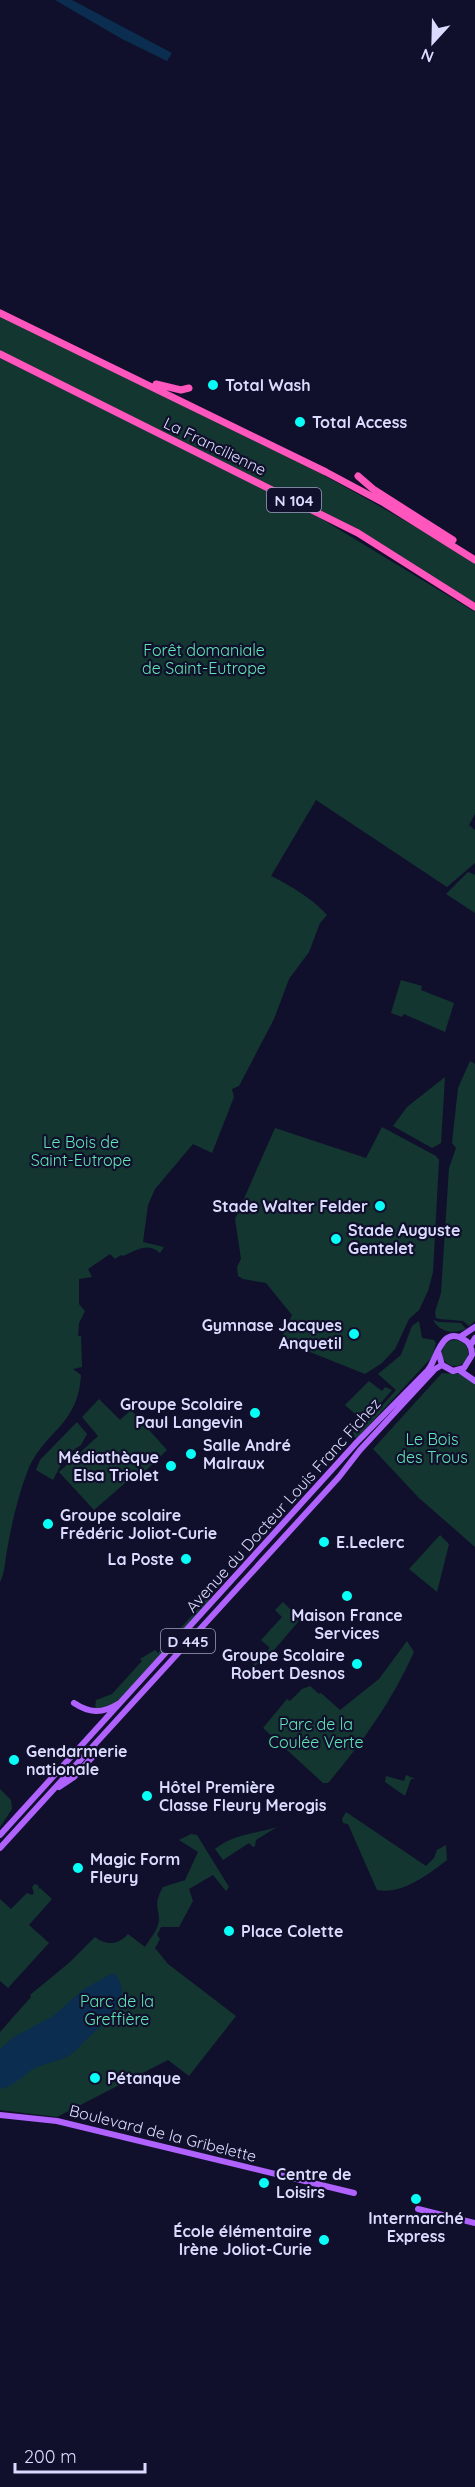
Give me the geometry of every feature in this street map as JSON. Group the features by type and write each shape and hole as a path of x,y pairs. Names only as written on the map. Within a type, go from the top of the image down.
{"highway":[{"name":"La Francilienne","path":"0,313 364,493 433,532 475,560"},
{"name":"La Francilienne","path":"0,354 350,528 475,607"},
{"path":"108,365 115,364 166,388 189,388"},
{"path":"358,476 373,489 475,555"}],"main road":[{"path":"471,1360 459,1370 453,1371 442,1365 438,1351 439,1346 447,1338 460,1337 475,1327"},
{"path":"460,1337 470,1346"},
{"path":"475,1338 470,1346 471,1360 475,1370"},
{"name":"Avenue du Docteur Louis Franc Fichez","path":"0,1848 287,1527 322,1480 428,1370 438,1351"},
{"name":"Avenue du Docteur Louis Franc Fichez","path":"0,1835 435,1369 442,1365"},
{"path":"459,1370 475,1381"},
{"path":"287,1527 312,1497 322,1480"},
{"path":"74,1703 84,1710 93,1712 106,1710 124,1701"},
{"path":"95,1743 94,1738 124,1701"},
{"path":"53,1790 89,1745 89,1738"},
{"path":"53,1790 74,1777 99,1751 109,1754"},
{"name":"Boulevard de la Gribelette","path":"0,2115 64,2122 354,2193"},
{"path":"418,2209 475,2223"}],"green space":[{"path":"0,316 301,463 418,529 475,564 475,603 356,528 0,351"},
{"name":"Forêt domaniale de Saint-Eutrope","path":"0,358 307,510 475,612 475,814 469,825 475,830 475,863 447,887 316,800 271,876 301,893 327,915 320,923 309,952 289,979 274,1019 239,1086 232,1089 234,1097 212,1153 193,1144 155,1189 148,1205 143,1242 164,1247 160,1253 147,1248 121,1255 115,1259 110,1254 88,1269 92,1277 79,1279 79,1304 85,1311 79,1323 78,1336 81,1336 82,1367 73,1369 81,1375 79,1392 67,1417 43,1445 28,1470 16,1509 0,1582"},
{"path":"468,872 475,875 475,913 446,894"},
{"path":"401,980 422,986 421,990 454,1003 445,1032 404,1014 402,1017 391,1013"},
{"path":"470,1061 475,1064 475,1321 469,1326 463,1321 436,1318 435,1312 441,1293 449,1168 456,1148 452,1143 458,1088"},
{"path":"445,1077 441,1143 432,1148 393,1126 407,1107"},
{"name":"Stade Auguste Gentelet","path":"382,1127 436,1156 439,1160 433,1272 428,1291 419,1310 409,1319 395,1349 382,1363 365,1374 295,1346 288,1348 278,1346 292,1315 266,1283 238,1276 237,1267 241,1259 235,1219 275,1128 366,1158"},
{"path":"433,1320 461,1323 466,1329 456,1332 444,1330"},
{"path":"419,1321 422,1338 434,1340 436,1343 432,1357 355,1438 353,1432 361,1429 396,1390 378,1374 401,1355 412,1326"},
{"path":"455,1340 464,1344 468,1353 464,1362 455,1366 446,1362 442,1353 446,1344"},
{"name":"Le Bois des Trous","path":"442,1373 459,1374 475,1384 475,1547 419,1498 373,1449"},
{"path":"369,1381 382,1391 385,1387 392,1390 362,1425 362,1420 345,1405"},
{"path":"99,1399 120,1420 131,1410 167,1450 136,1480 132,1477 94,1510 59,1472 98,1436 82,1417"},
{"path":"77,1422 87,1434 81,1445 66,1455 53,1480 36,1470 40,1460"},
{"path":"440,1535 449,1544 437,1592 409,1569"},
{"path":"206,1594 209,1595 210,1601 117,1703 95,1709 96,1700 112,1694 142,1661 140,1659 155,1650 158,1653 205,1601 203,1598"},
{"path":"283,1602 299,1618 298,1622 262,1664 259,1662 255,1666 253,1665 270,1648 261,1640 282,1617 275,1610"},
{"name":"Parc de la Coulée Verte","path":"407,1641 414,1652 396,1688 353,1753 328,1783 323,1783 263,1728 287,1699 290,1701 302,1689 310,1686 340,1710 379,1679"},
{"path":"406,1775 415,1779 411,1779 405,1796 385,1782 386,1776 404,1781"},
{"path":"0,1789 11,1800 12,1809 0,1827"},
{"path":"346,1812 426,1866 434,1858 437,1850 446,1845 447,1860 415,1882 396,1889 377,1890 348,1824 343,1823 342,1819"},
{"path":"277,1827 256,1840 255,1846 249,1843 223,1860 215,1849 237,1837"},
{"name":"Parc de la Greffière","path":"191,1834 197,1835 229,1887 226,1891 213,1875 189,1889 193,1901 179,1927 161,1927 157,1935 160,1939 155,1948 168,1964 236,2016 189,2076 168,2060 57,2117 0,2110 0,2032 31,1997 30,1995 70,1962 95,1937 112,1943 128,1934 145,1947 158,1925 157,1904 163,1887 185,1880 198,1852 179,1840"},
{"path":"35,1884 52,1899 29,1925 49,1943 8,1988 0,1981 0,1899 11,1909 27,1893 32,1895 34,1893 32,1887"}],"water":[{"path":"55,0 72,0 172,53 167,61 122,39"},
{"path":"115,1974 122,1993 120,2002 108,2018 75,2052 63,2059 35,2068 11,2085 0,2089 0,2049 14,2037 53,2016 84,1989"}],"place":[{"name":"Total Wash","path":"213,385"},
{"name":"Total Access","path":"300,422"},
{"name":"Stade Walter Felder","path":"380,1206"},
{"name":"Stade Auguste Gentelet","path":"336,1239"},
{"name":"Gymnase Jacques Anquetil","path":"354,1334"},
{"name":"Groupe Scolaire Paul Langevin","path":"255,1413"},
{"name":"Salle André Malraux","path":"191,1454"},
{"name":"Médiathèque Elsa Triolet","path":"171,1466"},
{"name":"Groupe scolaire Frédéric Joliot-Curie","path":"48,1524"},
{"name":"E.Leclerc","path":"324,1542"},
{"name":"La Poste","path":"186,1559"},
{"name":"Maison France Services","path":"347,1596"},
{"name":"Groupe Scolaire Robert Desnos","path":"357,1664"},
{"name":"Gendarmerie nationale","path":"14,1760"},
{"name":"Hôtel Première Classe Fleury Merogis","path":"147,1796"},
{"name":"Magic Form Fleury","path":"78,1868"},
{"name":"Place Colette","path":"229,1931"},
{"name":"Pétanque","path":"95,2078"},
{"name":"Centre de Loisirs","path":"264,2183"},
{"name":"Intermarché Express","path":"416,2199"},
{"name":"École élémentaire Irène Joliot-Curie","path":"324,2240"}],"park label":[{"name":"Le Bois de Saint-Eutrope","path":"81,1151"}]}
